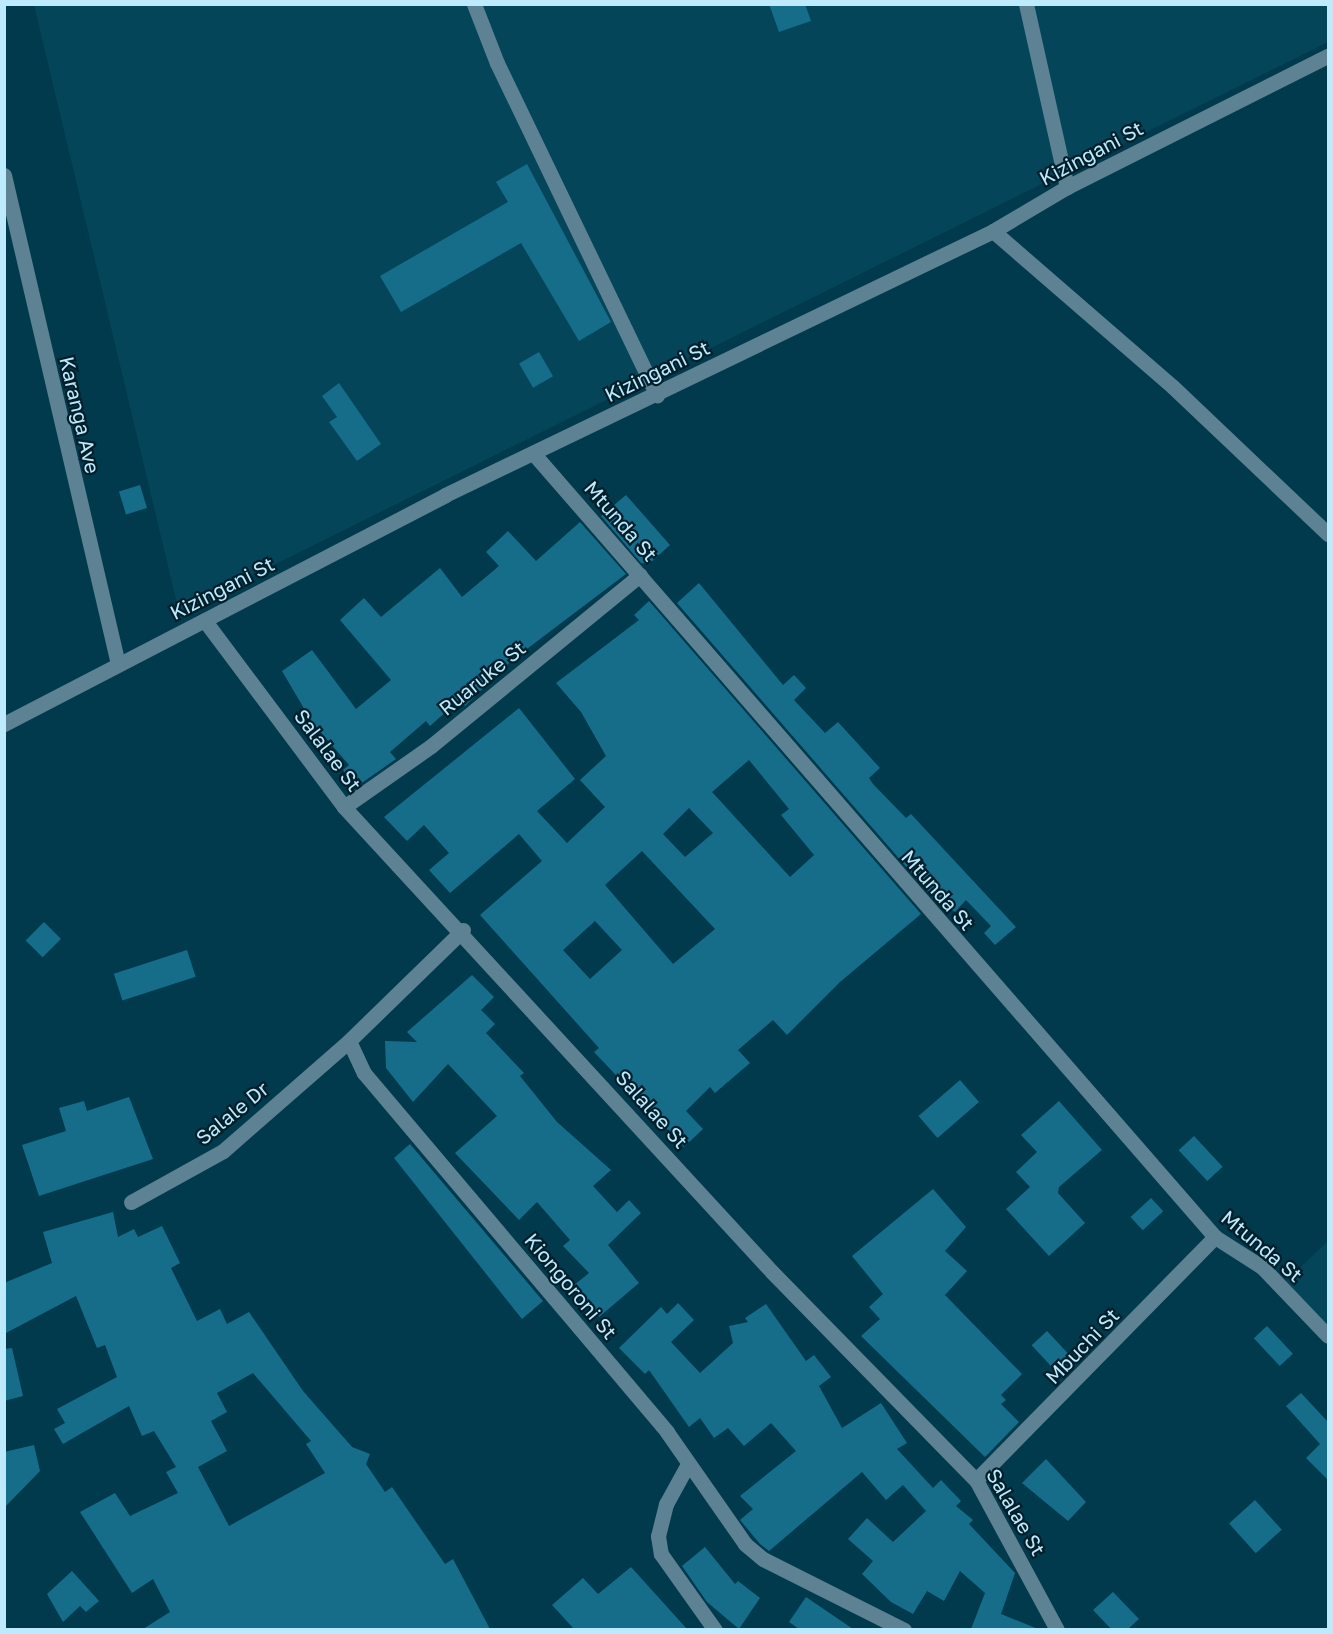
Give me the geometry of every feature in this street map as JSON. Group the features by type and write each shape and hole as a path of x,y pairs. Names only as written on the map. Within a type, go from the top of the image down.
{"street":[{"path":"474,4 497,63 657,395"},
{"path":"1026,4 1067,187"},
{"name":"Kizingani St","path":"4,724 534,453 993,231 1067,187 1326,59"},
{"name":"Karanga Ave","path":"4,175 118,664"},
{"path":"993,231 1173,387 1329,534"},
{"name":"Mtunda St","path":"534,453 1215,1237 1262,1268 1329,1336"},
{"name":"Ruaruke St","path":"344,807 431,746 640,575"},
{"name":"Salalae St","path":"205,621 344,807 463,930 772,1272 976,1480 1057,1629"},
{"path":"349,1041 463,930"},
{"name":"Salale Dr","path":"131,1202 224,1151 349,1041"},
{"name":"Kiongoroni St","path":"349,1041 364,1073 688,1464 730,1527 763,1559 904,1629"},
{"name":"Mbuchi St","path":"976,1480 1215,1237"},
{"path":"688,1464 666,1504 658,1536 661,1554 715,1629"}],"shaded area":[{"path":"1328,4 1328,42 179,612 34,5"},
{"path":"1328,1241 1328,1329 1282,1285"}],"building":[{"path":"769,4 805,4 811,21 779,32"},
{"path":"527,164 611,322 579,341 521,243 401,312 380,276 508,202 496,182"},
{"path":"539,352 553,376 533,388 519,364"},
{"path":"339,383 381,444 357,461 329,422 337,417 322,396"},
{"path":"140,485 147,508 126,514 119,491"},
{"path":"626,495 670,545 649,564 641,563 601,516"},
{"path":"580,522 626,574 511,661 465,706 459,700 430,726 426,721 390,752 396,759 356,787 343,770 349,765 312,722 282,671 312,650 356,709 391,680 340,620 364,598 381,617 440,568 462,597 499,566 486,552 508,531 536,561"},
{"path":"699,583 783,685 794,675 806,688 794,700 825,733 838,722 880,768 869,778 873,784 906,818 911,814 1016,927 995,945 984,933 991,926 966,900 955,912 936,901 677,603"},
{"path":"649,601 921,914 840,982 787,1035 773,1020 738,1050 750,1063 715,1093 710,1087 686,1111 703,1129 684,1147 594,1052 599,1048 480,915 542,861 519,834 450,893 429,870 449,853 424,825 407,841 384,817 519,708 575,779 537,811 567,843 605,807 580,780 606,756 581,712 556,683 639,620 634,615","holes":["749,760 789,809 781,815 814,855 790,877 712,792","689,808 713,833 685,857 663,834","642,851 715,929 673,964 605,885","595,921 622,950 590,979 563,950"]},
{"path":"44,922 61,939 43,957 26,940"},
{"path":"187,950 196,977 122,1000 114,974"},
{"path":"472,975 494,997 481,1010 495,1024 486,1033 524,1073 520,1076 557,1122 611,1170 593,1186 617,1212 629,1200 641,1213 608,1245 639,1283 599,1317 573,1286 589,1273 563,1246 570,1240 537,1202 519,1220 455,1153 497,1116 448,1064 413,1102 386,1068 385,1041 417,1042 407,1032"},
{"path":"960,1080 979,1102 938,1138 918,1116"},
{"path":"129,1097 153,1159 39,1196 22,1145 66,1131 59,1108 84,1101 87,1111"},
{"path":"1059,1101 1102,1150 1059,1187 1058,1193 1085,1223 1049,1256 1006,1209 1030,1187 1016,1172 1037,1152 1021,1135"},
{"path":"1194,1136 1223,1167 1207,1181 1179,1150"},
{"path":"410,1144 543,1301 522,1319 394,1158"},
{"path":"933,1189 966,1227 945,1251 967,1271 945,1295 1022,1374 1001,1395 1006,1400 1001,1404 1019,1422 985,1457 861,1336 880,1319 869,1307 883,1294 852,1256"},
{"path":"1151,1198 1163,1211 1143,1230 1131,1217"},
{"path":"113,1212 118,1237 134,1229 138,1237 162,1226 180,1263 171,1268 197,1321 220,1309 227,1324 249,1312 303,1391 352,1447 370,1454 366,1464 385,1492 392,1487 445,1564 453,1559 490,1629 143,1629 170,1612 153,1579 132,1593 80,1512 115,1493 130,1516 178,1493 166,1472 176,1467 154,1431 142,1436 129,1406 63,1444 54,1429 65,1423 57,1409 117,1377 105,1345 97,1348 76,1296 4,1334 4,1283 52,1263 43,1232","holes":["253,1373 311,1441 306,1444 325,1473 229,1526 198,1467 227,1451 211,1421 227,1412 217,1393"]},
{"path":"678,1303 694,1320 671,1342 700,1373 733,1343 729,1326 748,1322 745,1318 766,1304 806,1361 814,1355 831,1377 819,1386 842,1428 881,1403 907,1443 897,1449 933,1488 941,1480 961,1501 956,1506 973,1520 969,1524 1015,1573 1001,1614 1038,1629 971,1629 985,1593 960,1571 944,1601 927,1591 913,1614 891,1602 862,1574 873,1561 848,1539 867,1518 893,1542 926,1511 903,1485 886,1500 862,1472 769,1551 760,1544 740,1520 753,1509 740,1496 796,1451 771,1423 744,1446 728,1428 714,1438 700,1418 689,1427 649,1370 645,1374 619,1348 661,1307 667,1314"},
{"path":"1267,1326 1293,1354 1280,1366 1254,1338"},
{"path":"1047,1331 1071,1357 1056,1371 1032,1345"},
{"path":"12,1348 23,1396 4,1401 4,1349"},
{"path":"1301,1393 1329,1423 1329,1481 1306,1458 1320,1444 1286,1406"},
{"path":"34,1445 40,1471 4,1508 4,1452"},
{"path":"1046,1459 1086,1502 1068,1521 1022,1483"},
{"path":"1255,1500 1282,1530 1256,1553 1229,1523"},
{"path":"705,1547 735,1584 738,1581 760,1598 739,1629 707,1602 682,1566"},
{"path":"631,1567 687,1629 574,1629 552,1605 583,1578 598,1594"},
{"path":"72,1571 99,1601 86,1612 80,1606 63,1622 47,1594"},
{"path":"1113,1592 1139,1619 1128,1629 1111,1629 1093,1610"},
{"path":"806,1597 853,1629 799,1629 789,1622"}]}
